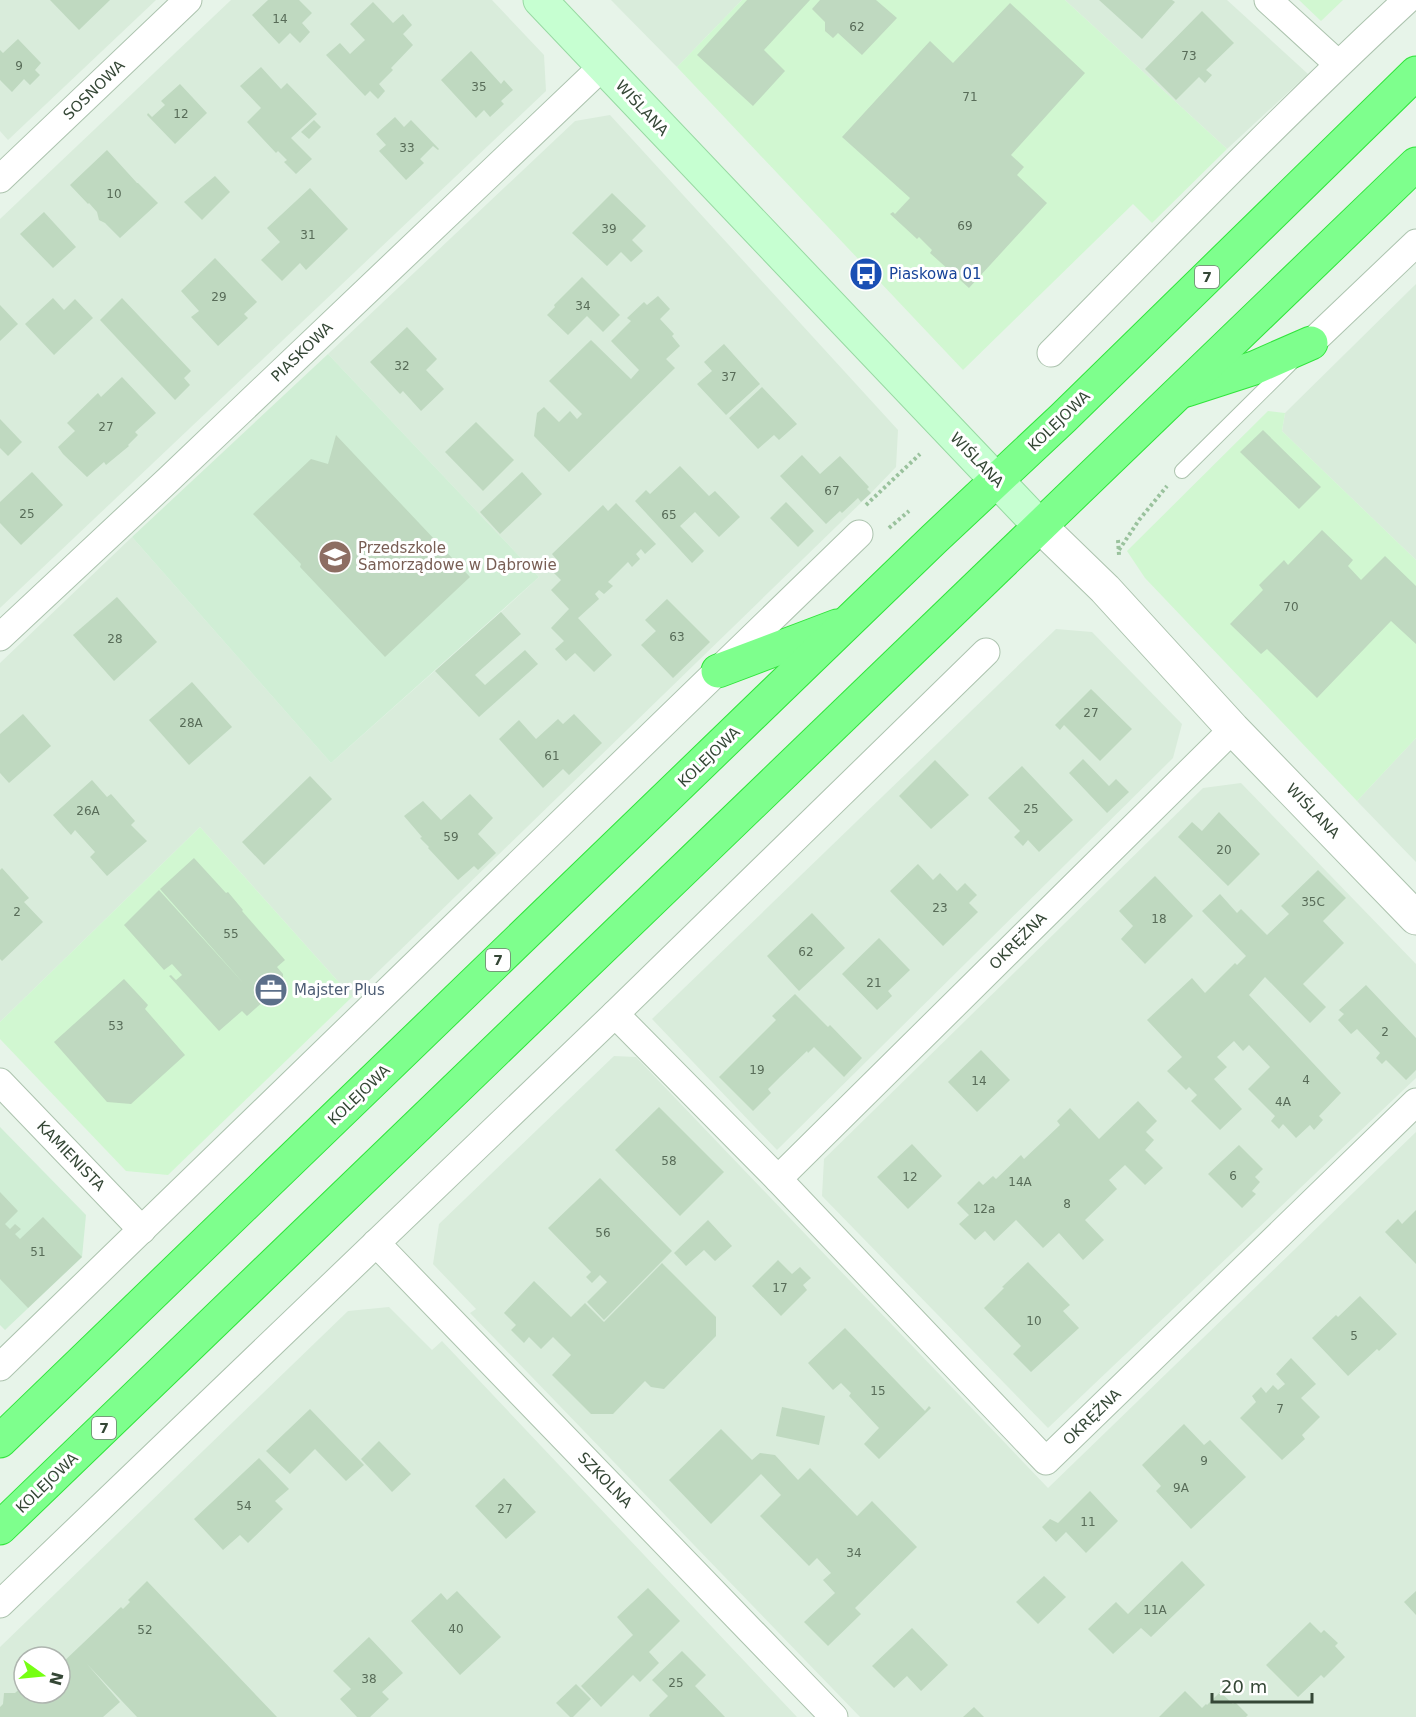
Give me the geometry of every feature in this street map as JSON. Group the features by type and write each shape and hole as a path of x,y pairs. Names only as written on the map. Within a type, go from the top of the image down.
{"highway":[{"name":"KOLEJOWA","path":"0,1441 1063,418 1416,72"},
{"name":"KOLEJOWA","path":"0,1528 1416,164"},
{"path":"1178,392 1254,368 1311,343"},
{"path":"718,671 850,621"}],"main road":[{"name":"WIŚLANA","path":"540,0 1040,526"}],"street":[{"name":"SOSNOWA","path":"4,166 188,0"},
{"path":"1268,0 1338,64"},
{"path":"1051,353 1221,179 1407,0"},
{"name":"PIASKOWA","path":"0,637 177,472 603,66"},
{"path":"1311,343 1416,243"},
{"name":"WIŚLANA","path":"1040,526 1105,589 1233,729 1416,918"},
{"path":"0,1367 859,534"},
{"path":"0,1604 615,1014 986,652"},
{"name":"OKRĘŻNA","path":"778,1179 1233,729"},
{"name":"OKRĘŻNA","path":"615,1014 778,1179 1046,1461 1416,1102"},
{"name":"KAMIENISTA","path":"0,1082 142,1230"},
{"name":"SZKOLNA","path":"376,1243 834,1717"}],"lane":[{"path":"1182,471 1311,343"}],"path":[{"path":"859,534 851,527 863,508 920,454"},
{"path":"1119,550 1138,520 1182,471"}],"shaded area":[{"path":"0,0 156,0 8,140 0,131"},
{"path":"231,0 492,0 544,55 546,91 0,608 0,219"},
{"path":"611,0 742,0 677,67"},
{"path":"742,0 1065,0 1227,149 1152,223 1133,204 963,370 677,67"},
{"path":"1065,0 1227,0 1308,74 1227,149"},
{"path":"1299,0 1343,0 1321,21"},
{"path":"610,115 898,430 896,467 352,997 200,827 0,1022 0,663 132,537 331,763 501,612 539,577 328,354 575,121"},
{"path":"1416,284 1416,560 1282,431 1285,413"},
{"name":"Przedszkole Samorządowe w Dąbrowie","path":"328,354 539,577 331,763 132,537"},
{"path":"1268,411 1285,413 1282,431 1416,560 1416,738 1357,801 1145,578 1127,551"},
{"path":"1056,629 1092,632 1182,724 1173,758 777,1150 652,1019"},
{"path":"1416,738 1416,862 1357,801"},
{"path":"1241,783 1416,964 1416,1078 1048,1428 822,1196 824,1159 1203,788"},
{"path":"200,827 352,997 168,1175 126,1171 0,1039 0,1022"},
{"path":"614,1056 636,1057 1048,1488 1416,1132 1416,1717 860,1717 470,1313 476,1309 433,1264 439,1224"},
{"path":"0,1127 86,1215 82,1257 5,1330 0,1325"},
{"path":"389,1307 432,1350 442,1341 797,1717 0,1717 0,1647 348,1311"}],"building":[{"path":"50,0 110,0 79,30"},
{"path":"268,0 299,0 312,13 302,23 310,32 300,43 290,33 279,44 252,15"},
{"path":"747,0 810,0 764,50 785,71 753,106 697,55"},
{"path":"820,0 876,0 897,18 862,55 838,33 833,38 825,31 825,22 812,9"},
{"path":"1099,0 1172,0 1175,2 1142,39"},
{"path":"373,2 393,23 403,14 412,25 403,34 413,45 379,84 385,91 378,99 370,91 365,96 326,55 340,43 350,54 365,40 350,24"},
{"path":"1010,3 1085,73 1011,155 1024,167 1017,175 1047,203 969,288 930,253 932,250 919,237 917,239 890,214 893,212 895,214 910,198 842,137 930,41 953,63"},
{"path":"1202,11 1234,43 1206,70 1212,75 1205,83 1199,77 1176,100 1145,69"},
{"path":"18,39 41,63 35,70 40,75 30,85 24,79 12,92 0,80 0,50 3,53"},
{"path":"471,51 501,84 504,80 513,90 501,101 504,104 490,117 484,110 476,118 441,80"},
{"path":"261,67 281,89 287,83 317,114 291,138 312,159 296,174 284,162 287,160 278,151 276,153 247,122 261,108 240,86"},
{"path":"180,84 207,113 175,144 147,115 148,113 152,117 165,105 161,101"},
{"path":"395,117 404,127 411,120 439,149 433,146 420,159 424,163 406,180 379,151 386,145 376,134"},
{"path":"314,120 321,127 309,139 301,132"},
{"path":"107,150 158,203 120,238 99,220 97,212 70,185"},
{"path":"215,176 230,192 202,220 184,202"},
{"path":"310,188 348,229 306,270 300,263 282,281 261,260 280,242 267,228"},
{"path":"612,193 646,226 632,240 643,251 631,262 621,252 607,266 572,233"},
{"path":"44,212 76,247 53,268 20,234"},
{"path":"215,258 257,302 244,314 248,318 218,346 191,317 199,311 181,291"},
{"path":"582,277 620,315 603,332 587,316 568,335 547,315"},
{"path":"658,296 670,309 660,319 674,334 672,336 680,346 666,359 675,368 569,472 534,436 537,413 544,407 559,422 570,411 577,419 582,414 549,381 591,340 631,379 639,370 611,341 631,321 627,318 644,302 647,305"},
{"path":"53,298 64,310 75,299 93,318 54,355 25,324"},
{"path":"122,298 191,371 184,378 190,385 175,400 100,320"},
{"path":"0,305 18,324 0,341"},
{"path":"407,327 437,359 426,370 444,389 421,411 403,391 400,394 370,362"},
{"path":"724,344 760,384 726,415 697,384 712,371 704,362"},
{"path":"122,377 156,413 135,432 138,435 129,446 106,465 104,462 87,477 58,447 75,431 67,423 98,393 101,397"},
{"path":"762,387 797,424 779,440 774,435 758,449 729,418"},
{"path":"0,419 22,442 8,456 0,448"},
{"path":"476,422 514,460 483,491 445,452"},
{"path":"1263,430 1321,487 1299,509 1240,452"},
{"path":"336,435 470,577 385,657 253,514 311,459 328,464"},
{"path":"802,455 820,474 840,456 869,487 867,489 871,493 861,502 858,498 826,524 780,476"},
{"path":"680,466 709,496 715,491 740,517 719,537 695,512 680,526 704,551 692,563 635,501 646,490 650,494"},
{"path":"32,472 63,505 21,545 0,523 0,502"},
{"path":"522,472 542,494 500,534 480,512"},
{"path":"786,502 814,531 798,547 770,518"},
{"path":"616,503 656,544 645,554 641,549 636,554 640,559 632,567 628,562 608,582 613,586 604,594 599,590 595,594 599,599 578,618 612,655 594,672 575,653 566,661 555,649 564,641 551,628 569,609 551,590 561,580 549,568 557,560 552,554 603,505 608,511"},
{"path":"1322,530 1353,560 1348,566 1361,580 1385,556 1416,586 1416,644 1391,621 1317,698 1267,649 1261,654 1230,624 1263,590 1259,585 1284,560 1288,565"},
{"path":"117,597 157,642 114,681 73,635"},
{"path":"667,599 710,642 673,678 641,645 656,631 645,620"},
{"path":"501,612 521,634 475,675 485,685 525,650 538,664 479,717 435,671"},
{"path":"192,682 232,727 189,765 149,720"},
{"path":"1091,689 1132,729 1100,761 1064,725 1060,730 1055,725"},
{"path":"23,714 51,746 9,783 0,773 0,734"},
{"path":"574,714 602,743 569,775 563,769 543,788 499,739 519,720 536,739 558,719 563,724"},
{"path":"1083,759 1109,786 1116,779 1129,792 1107,813 1069,773"},
{"path":"935,760 969,795 931,829 899,796"},
{"path":"1022,766 1073,820 1039,852 1028,840 1023,846 1014,837 1020,831 988,798"},
{"path":"310,776 332,799 264,865 242,842"},
{"path":"92,780 107,797 111,794 135,821 131,825 147,841 107,876 90,857 95,852 75,830 71,835 53,815"},
{"path":"470,794 493,818 478,834 496,853 478,870 474,866 458,880 428,848 404,816 423,801 441,820"},
{"path":"1219,812 1260,854 1228,886 1178,837 1192,822 1202,831"},
{"path":"194,858 226,893 228,892 285,960 277,967 283,974 280,987 247,1016 242,1011 219,1031 169,976 171,975 176,980 182,975 172,964 164,970 124,925 159,890 245,985 160,889"},
{"path":"918,864 933,880 940,873 957,891 965,883 977,895 969,903 978,912 943,946 890,891"},
{"path":"2,868 29,898 24,902 43,922 2,961 0,959 0,870"},
{"path":"1318,870 1346,898 1323,921 1344,943 1303,984 1326,1007 1310,1023 1265,977 1249,995 1341,1093 1319,1116 1323,1120 1314,1130 1310,1125 1296,1138 1283,1124 1279,1129 1271,1121 1275,1116 1248,1089 1270,1067 1249,1045 1243,1051 1234,1041 1217,1057 1227,1067 1214,1079 1242,1109 1220,1130 1191,1101 1197,1095 1189,1087 1186,1090 1167,1071 1182,1057 1147,1020 1192,978 1205,993 1235,963 1237,965 1246,956 1202,911 1220,894 1237,913 1241,909 1267,935 1289,914 1281,906"},
{"path":"1155,876 1193,916 1145,964 1121,939 1133,926 1119,911"},
{"path":"812,913 845,948 799,991 767,956"},
{"path":"879,938 910,970 888,991 892,996 877,1010 842,974"},
{"path":"124,979 148,1005 145,1009 185,1055 131,1104 107,1102 54,1042"},
{"path":"1366,985 1416,1038 1416,1070 1406,1080 1386,1060 1382,1064 1376,1058 1380,1053 1357,1029 1351,1034 1338,1020 1344,1014 1339,1010"},
{"path":"795,994 862,1058 844,1077 814,1047 768,1089 771,1093 753,1111 719,1077 776,1020 772,1016"},
{"path":"981,1050 1010,1080 977,1112 948,1082"},
{"path":"1138,1101 1157,1121 1146,1132 1154,1140 1145,1150 1163,1168 1145,1185 1125,1165 1109,1180 1117,1189 1085,1220 1104,1240 1083,1260 1059,1233 1043,1248 1016,1220 994,1241 985,1231 975,1240 959,1224 969,1215 957,1203 979,1181 983,1185 993,1176 996,1179 1021,1155 1024,1159 1060,1125 1057,1121 1070,1108 1099,1139"},
{"path":"659,1107 724,1172 680,1216 615,1150"},
{"path":"912,1144 942,1176 908,1209 877,1177"},
{"path":"1239,1145 1263,1169 1255,1177 1260,1182 1252,1191 1256,1194 1242,1208 1208,1174"},
{"path":"600,1178 672,1251 604,1320 587,1302 607,1282 600,1275 592,1283 586,1277 591,1272 548,1228"},
{"path":"0,1192 18,1211 5,1224 10,1229 15,1224 21,1229 15,1234 20,1239 43,1217 82,1257 28,1308 0,1279"},
{"path":"1416,1210 1416,1264 1385,1232 1398,1219 1402,1224"},
{"path":"708,1220 732,1246 715,1261 704,1250 686,1266 674,1253"},
{"path":"778,1260 792,1274 800,1267 811,1278 803,1285 807,1290 781,1316 752,1286"},
{"path":"1028,1262 1070,1305 1063,1311 1079,1328 1031,1372 1013,1354 1021,1346 984,1308"},
{"path":"662,1263 716,1317 716,1336 664,1389 651,1387 645,1381 613,1414 591,1414 552,1375 571,1355 553,1337 541,1349 529,1337 524,1343 511,1330 516,1325 504,1313 534,1281 571,1317 585,1303 604,1322"},
{"path":"1360,1296 1397,1334 1348,1376 1312,1338"},
{"path":"845,1328 925,1411 929,1406 931,1408 879,1459 864,1444 879,1428 849,1396 851,1393 841,1383 833,1390 808,1363"},
{"path":"1291,1358 1316,1384 1301,1398 1320,1417 1302,1435 1305,1439 1282,1460 1240,1418 1256,1402 1252,1396 1261,1387 1266,1393 1273,1385 1278,1390 1285,1384 1276,1374"},
{"path":"782,1407 825,1416 819,1445 776,1436"},
{"path":"310,1409 364,1465 346,1481 315,1449 290,1474 266,1451"},
{"path":"1184,1424 1204,1445 1210,1440 1246,1477 1191,1529 1156,1491 1161,1486 1142,1465"},
{"path":"721,1429 752,1460 760,1453 775,1455 798,1480 810,1468 857,1516 872,1501 917,1547 855,1608 861,1614 828,1646 804,1622 835,1593 823,1580 831,1573 817,1558 809,1566 760,1516 781,1495 761,1474 711,1524 669,1480"},
{"path":"379,1441 411,1474 392,1492 361,1459"},
{"path":"259,1458 289,1489 275,1501 283,1509 248,1543 240,1535 223,1550 194,1519"},
{"path":"504,1478 536,1512 506,1539 475,1506"},
{"path":"1090,1491 1118,1521 1086,1553 1066,1532 1056,1542 1042,1527 1050,1519 1058,1523"},
{"path":"1182,1561 1205,1585 1151,1637 1141,1628 1113,1654 1088,1629 1116,1602 1128,1614"},
{"path":"1044,1576 1066,1597 1038,1624 1016,1602"},
{"path":"147,1581 277,1717 137,1717 87,1664 120,1702 103,1717 0,1717 4,1693 12,1693 12,1705 72,1705 72,1654 121,1607 123,1609 130,1602 128,1600"},
{"path":"648,1588 680,1621 649,1652 659,1663 640,1682 633,1675 601,1707 581,1686 633,1635 617,1617"},
{"path":"457,1591 501,1637 460,1675 411,1621 441,1593 447,1600"},
{"path":"1416,1591 1416,1615 1404,1602"},
{"path":"1310,1622 1321,1633 1324,1630 1338,1643 1335,1646 1345,1657 1324,1678 1321,1675 1298,1697 1266,1665"},
{"path":"912,1628 948,1665 921,1691 907,1676 894,1688 872,1666"},
{"path":"369,1637 403,1673 382,1692 389,1699 370,1717 357,1717 340,1699 351,1689 333,1671"},
{"path":"682,1651 706,1675 695,1686 725,1717 650,1717 649,1715 668,1696 652,1680"},
{"path":"576,1684 591,1699 573,1717 570,1717 556,1703"},
{"path":"1185,1691 1202,1708 1220,1692 1248,1715 1246,1717 1159,1717"},
{"path":"974,1707 984,1717 963,1717"}],"place":[{"name":"Piaskowa 01","path":"866,274"},
{"name":"Przedszkole Samorządowe w Dąbrowie","path":"335,557"},
{"name":"Majster Plus","path":"271,990"}]}
